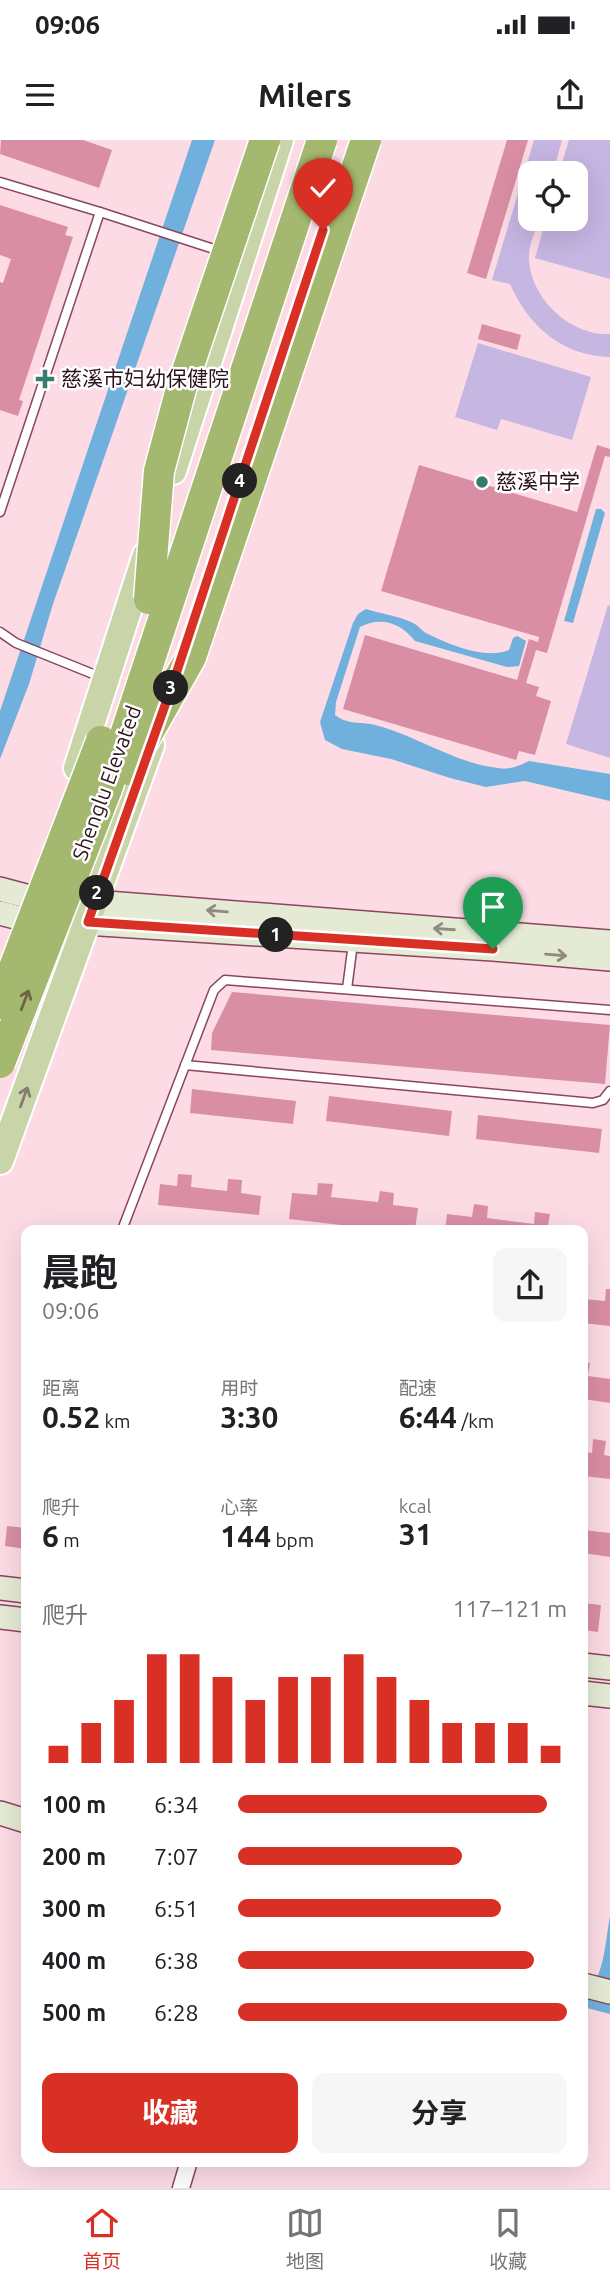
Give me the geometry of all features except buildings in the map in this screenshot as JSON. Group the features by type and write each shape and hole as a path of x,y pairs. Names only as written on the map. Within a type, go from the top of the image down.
{"highway":[{"path":"149,599 159,471 181,389 265,140"},
{"name":"Shenglu Elevated","path":"0,1004 90,774 302,140"},
{"name":"Shenglu Elevated","path":"0,1063 107,789 322,140"},
{"path":"87,840 191,657 366,140"}],"main road":[{"path":"0,982 18,909 75,774 280,140"},
{"path":"0,1161 174,680 353,140"},
{"path":"0,889 18,909 610,942"},
{"path":"91,912 353,940 610,959"},
{"path":"0,1588 21,1590"},
{"path":"0,1616 21,1619"},
{"path":"588,1666 610,1668"},
{"path":"588,1694 610,1696"},
{"path":"0,1812 21,1819"},
{"path":"588,1986 610,1992"}],"street":[{"path":"181,2188 187,2167"}],"lane":[{"path":"0,182 227,253"},
{"path":"1,507 100,212"},
{"path":"0,632 16,643 106,679"},
{"path":"347,989 353,940"},
{"path":"124,1225 214,990 225,980 610,1010"},
{"path":"185,1065 593,1103 603,1100 610,1091"}],"shaded area":[{"path":"534,140 562,140 556,161 528,161"},
{"path":"569,140 610,140 610,279 535,258 543,231 588,231 588,161 563,161"},
{"path":"518,193 518,231 535,231 529,255 535,285 543,299 566,321 595,333 610,334 610,357 577,351 563,345 538,326 510,284 492,280"},
{"path":"478,343 591,377 572,440 501,419 497,430 455,417"},
{"path":"608,605 610,606 610,758 566,744"}],"water":[{"path":"192,140 215,140 53,604 29,684 0,759 0,711"},
{"path":"596,509 605,513 573,623 564,621"},
{"path":"366,609 408,621 435,637 478,652 499,653 509,650 513,638 517,636 526,641 519,666 507,667 415,641 390,623 375,622 360,627 336,702 335,715 348,721 371,724 403,734 450,755 481,765 506,768 529,761 610,774 610,801 525,781 486,787 391,759 342,749 325,740 320,722 353,623 358,614"},
{"path":"610,1916 610,2014 588,2008 588,1991 600,1970"}],"place":[{"name":"慈溪市妇幼保健院","path":"45,379"},
{"name":"慈溪中学","path":"482,482"}],"route":[{"path":"323,230 174,680 88,922 493,949"}]}
